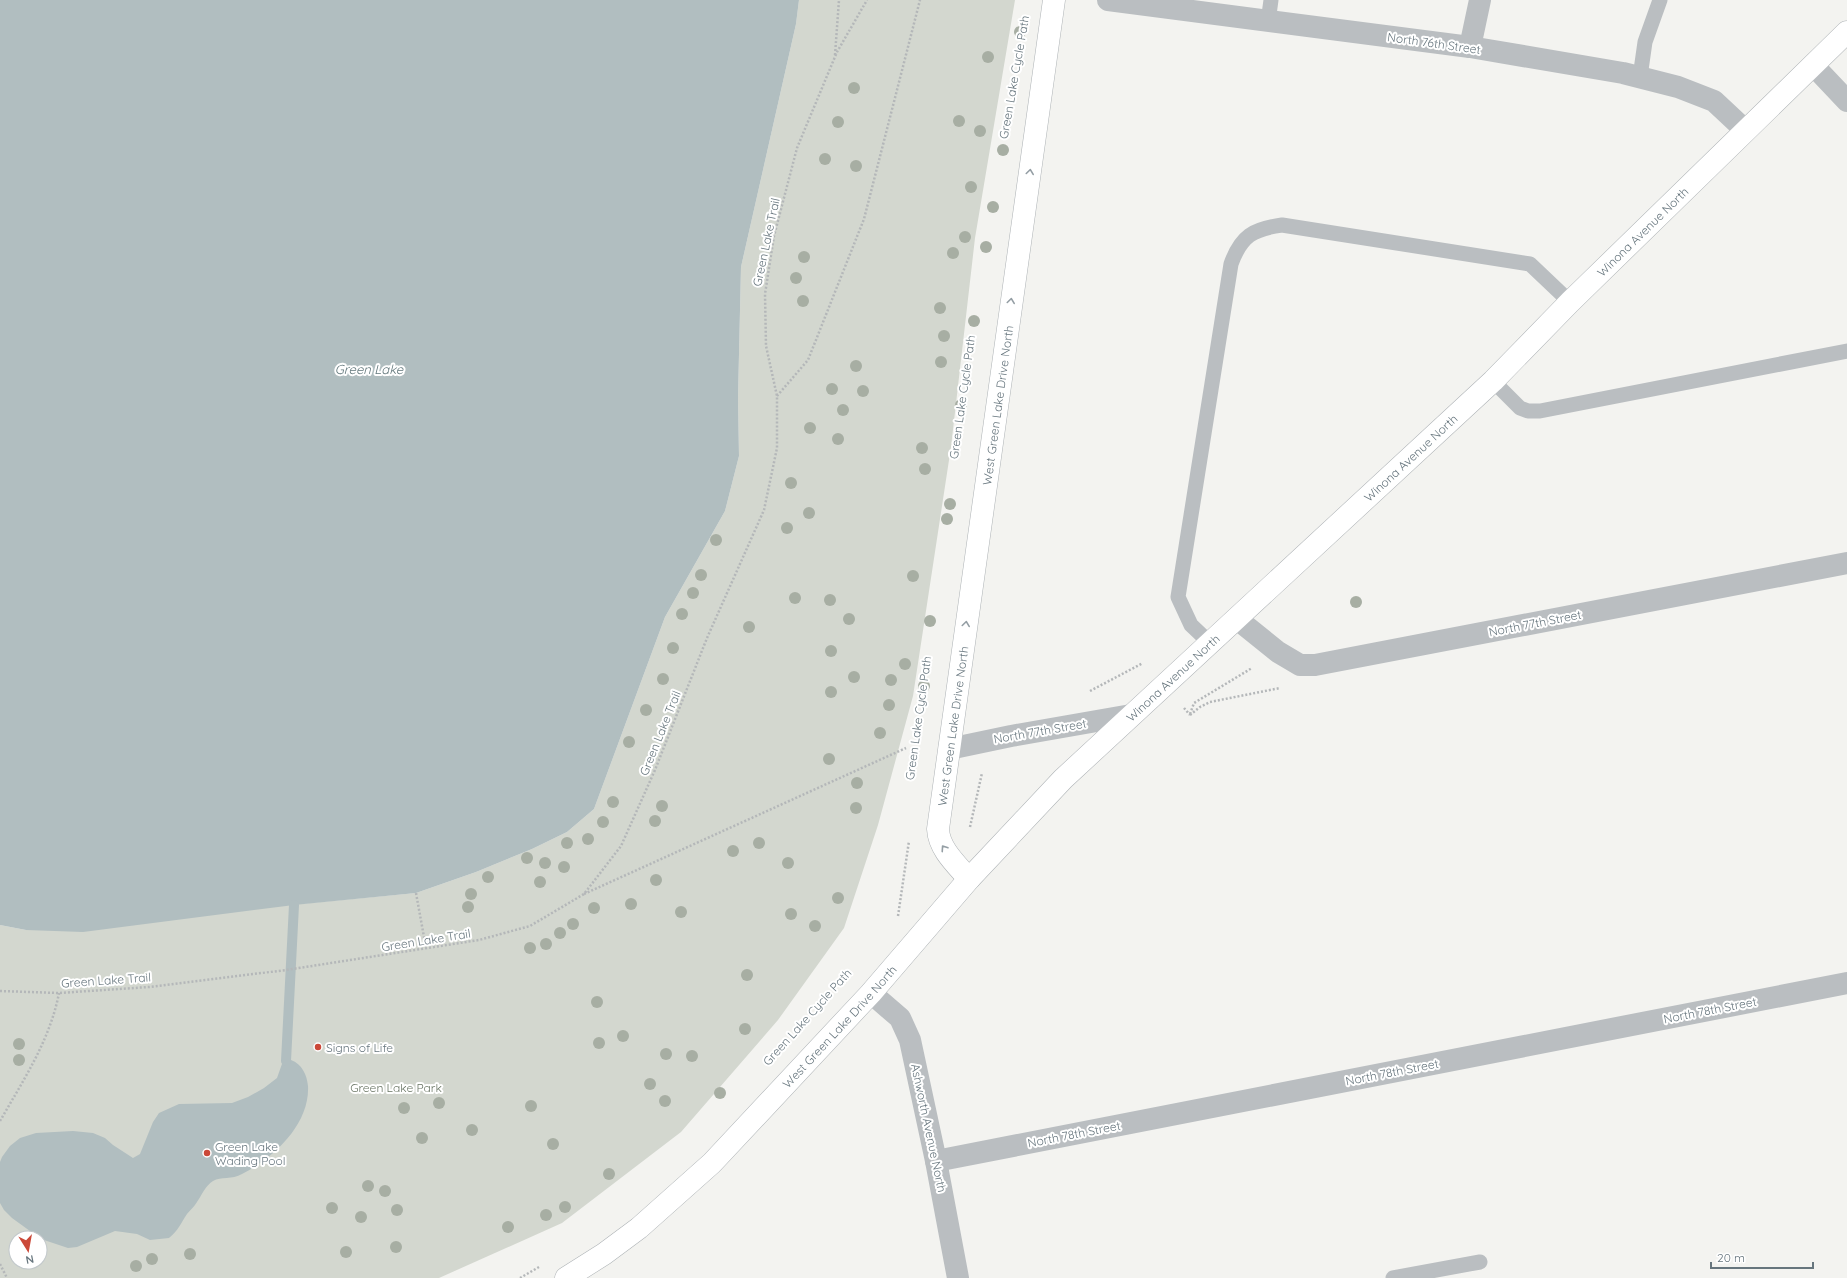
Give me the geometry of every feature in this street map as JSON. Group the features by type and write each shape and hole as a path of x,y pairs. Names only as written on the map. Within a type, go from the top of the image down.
{"main road":[{"name":"West Green Lake Drive North","path":"566,1278 604,1254 639,1228 712,1164 871,993 969,879 942,847 938,838 949,749 1054,0"},
{"name":"Winona Avenue North","path":"969,879 1064,779 1131,715 1237,619 1493,381 1570,302 1847,32"}],"street":[{"name":"North 76th Street","path":"1108,0 1470,48 1640,77 1678,87 1714,101 1745,130"},
{"path":"1470,48 1480,0"},
{"path":"1812,65 1847,101"},
{"name":"North 77th Street","path":"1237,619 1278,652 1300,665 1315,665 1847,564"},
{"name":"North 77th Street","path":"949,749 1004,737 1131,715"},
{"name":"North 78th Street","path":"936,1161 1847,983"},
{"name":"Ashworth Avenue North","path":"871,993 900,1018 910,1040 936,1161 958,1278"}],"lane":[{"path":"1268,22 1271,0"},
{"path":"1640,77 1645,42 1660,0"},
{"path":"1210,643 1191,625 1178,597 1231,264 1236,248 1249,236 1265,228 1282,226 1530,264 1570,302"},
{"path":"1493,381 1520,408 1528,411 1540,411 1847,351"},
{"path":"1393,1278 1480,1262"}],"path":[{"path":"834,60 839,0"},
{"name":"Green Lake Trail","path":"0,991 59,993 149,987 286,970 479,940 530,926 584,894 621,846 655,770 707,638 764,510 777,448 777,396 766,346 765,294 774,236 797,148 834,60 867,0"},
{"path":"777,396 808,360 864,219 920,0"},
{"path":"1258,664 1194,703 1190,715 1200,707 1210,702 1283,688"},
{"path":"584,894 906,748"},
{"path":"970,827 983,765"},
{"path":"894,922 898,917 909,840"},
{"path":"416,893 426,948"},
{"path":"0,1121 45,1040 55,1014 59,993"},
{"path":"0,1264 7,1278"},
{"path":"522,1277 540,1266"}],"green space":[{"name":"Green Lake Park","path":"799,0 1015,0 975,238 951,447 913,696 878,825 844,928 778,1020 681,1132 562,1223 439,1278 0,1278 0,925 26,930 416,893 476,872 532,849 567,832 594,809 665,617 725,511 739,456 738,398 741,267 796,24"}],"water":[{"name":"Green Lake","path":"0,0 799,0 796,24 741,267 738,398 739,456 725,511 665,617 594,809 567,832 532,849 476,872 416,893 294,905 83,932 26,930 0,925"},
{"name":"Green Lake Wading Pool","path":"291,1060 301,1067 308,1086 307,1100 303,1114 296,1126 288,1138 277,1149 254,1167 238,1176 216,1180 210,1183 177,1230 169,1238 150,1240 137,1234 115,1231 77,1247 68,1248 48,1241 48,1230 29,1230 12,1218 4,1210 0,1203 0,1162 10,1146 20,1138 36,1133 73,1131 93,1133 105,1138 133,1158 140,1154 153,1122 159,1113 179,1104 232,1103 248,1097 264,1088 277,1078 283,1061"}],"waterway":[{"path":"286,1061 294,905"}],"place":[{"name":"Signs of Life","path":"318,1047"},
{"name":"Green Lake Wading Pool","path":"207,1153"}]}
